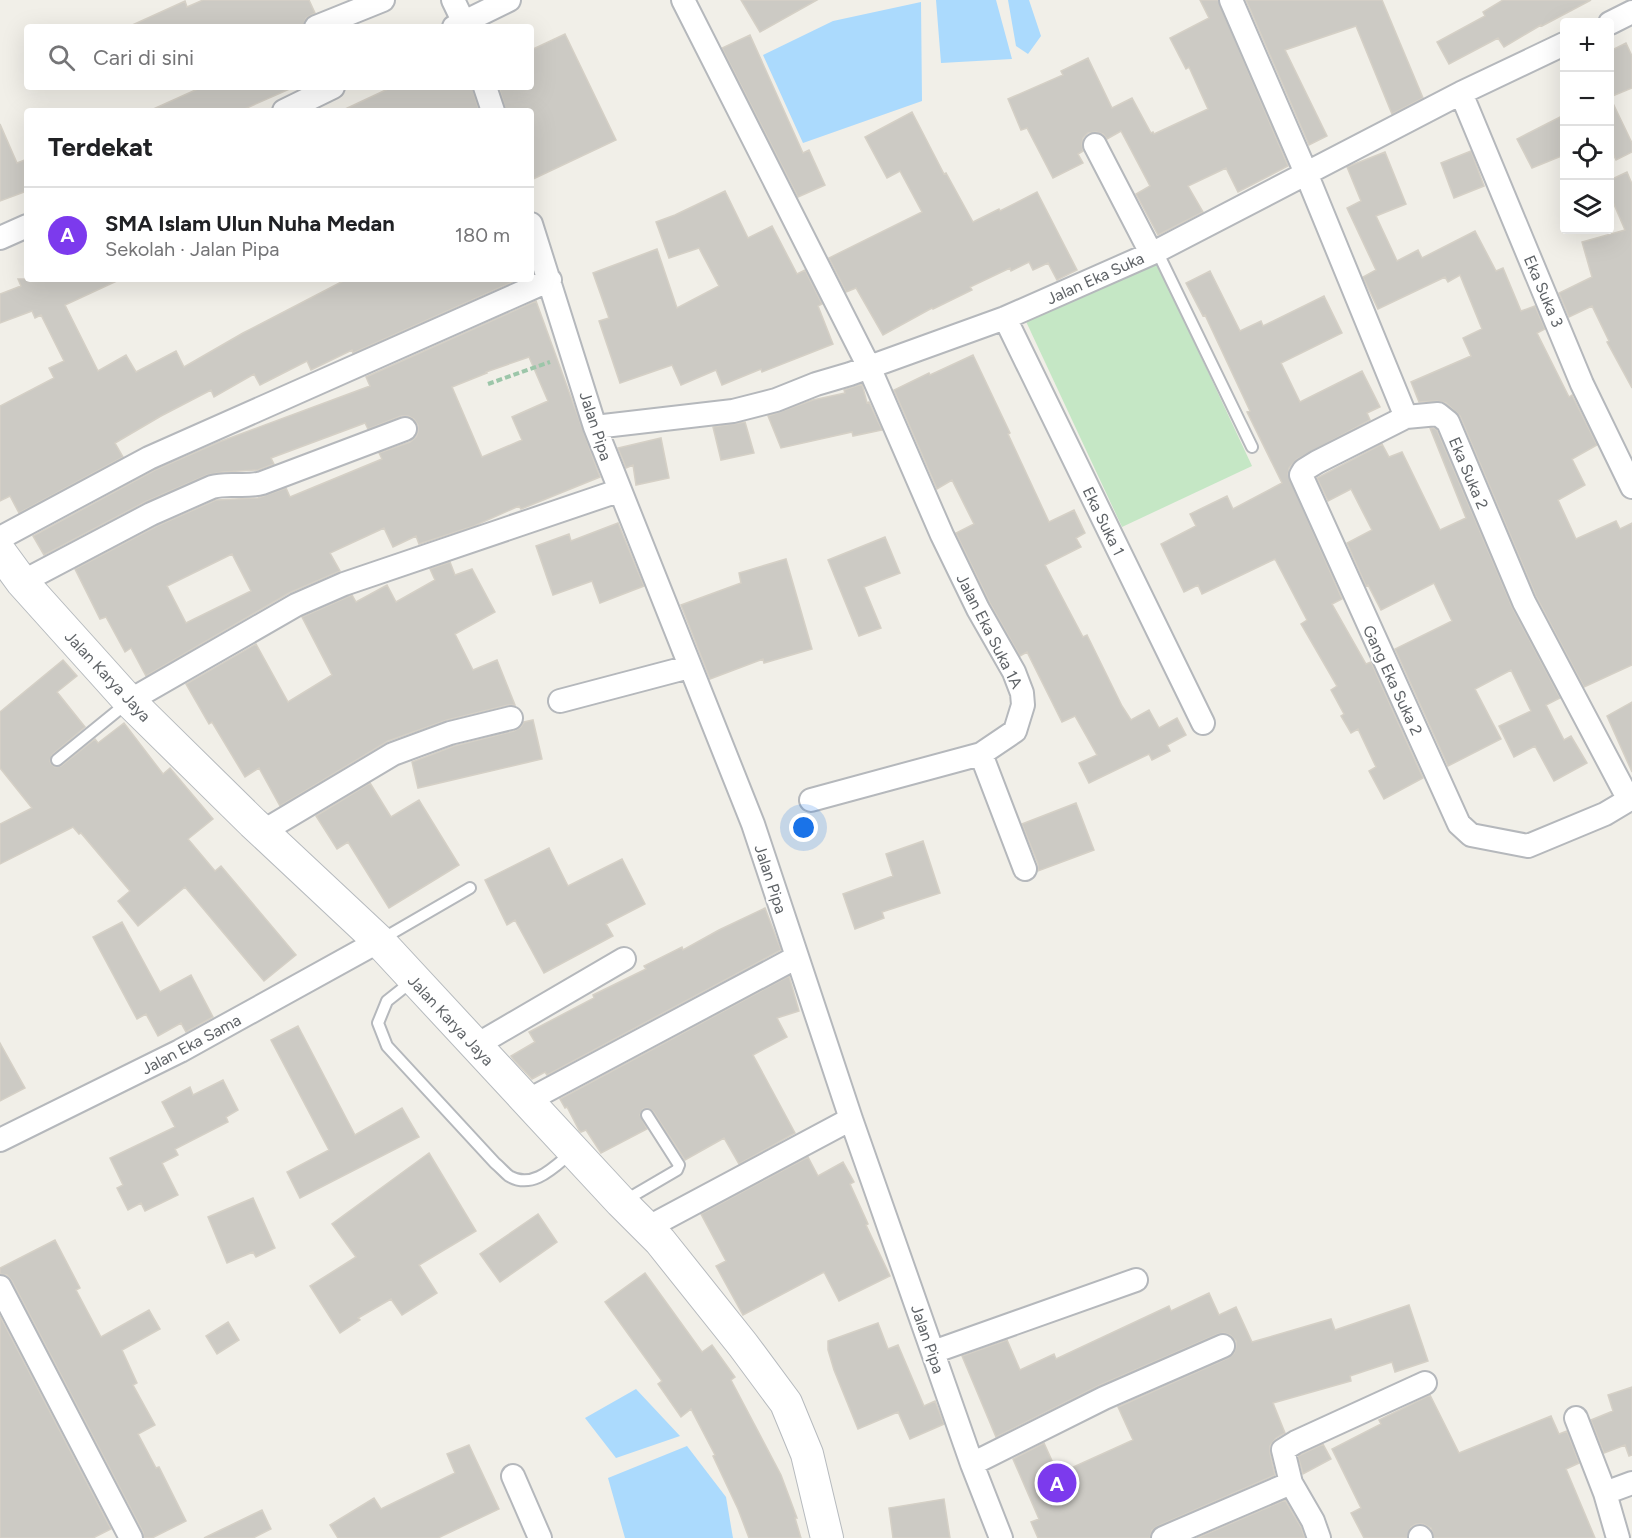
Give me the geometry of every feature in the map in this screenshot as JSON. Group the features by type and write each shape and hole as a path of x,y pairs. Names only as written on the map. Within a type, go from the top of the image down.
{"main road":[{"name":"Jalan Karya Jaya","path":"0,552 22,582 129,701 262,832 379,941 474,1046 660,1241 786,1403 807,1454 827,1538"}],"street":[{"path":"323,24 383,0"},
{"path":"453,0 461,24"},
{"path":"463,24 509,0"},
{"name":"Jalan Eka Suka 1A","path":"683,0 869,367 942,535 978,609 1014,672 1022,693 1023,705 1015,731 981,754 811,800"},
{"path":"1234,1 1406,417"},
{"path":"1614,21 1632,12"},
{"name":"Jalan Eka Suka","path":"595,427 733,411 776,400 1005,318 1154,252 1461,93 1560,46"},
{"path":"290,108 327,90"},
{"path":"487,90 493,108"},
{"name":"Eka Suka 3","path":"1461,93 1582,384 1632,487"},
{"path":"1095,145 1154,252"},
{"path":"0,238 24,227"},
{"name":"Jalan Pipa","path":"534,233 595,427 618,491 753,824 851,1119 972,1464 1001,1538"},
{"path":"0,538 148,458 549,280"},
{"name":"Eka Suka 1","path":"1005,318 1203,723"},
{"name":"Eka Suka 2","path":"1406,417 1438,414 1448,422 1524,602 1630,799"},
{"name":"Gang Eka Suka 2","path":"1406,417 1317,462 1304,470 1301,475 1459,824 1471,835 1528,846 1605,813 1630,799"},
{"path":"22,582 151,514 212,487 221,485 249,487 405,429"},
{"path":"129,701 296,605 344,584 618,491"},
{"path":"560,701 689,667"},
{"path":"262,832 393,754 450,733 511,718"},
{"path":"981,754 1025,869"},
{"name":"Jalan Eka Sama","path":"0,1140 180,1051 379,941"},
{"path":"527,1101 797,957"},
{"path":"474,1046 624,959"},
{"path":"647,1228 851,1119"},
{"path":"933,1353 1136,1280"},
{"path":"0,1287 131,1538"},
{"path":"972,1464 1104,1398 1222,1346"},
{"path":"1319,1538 1313,1521 1291,1483 1283,1450 1425,1383"},
{"path":"1576,1418 1605,1493 1618,1538"},
{"path":"513,1476 540,1538"},
{"path":"1163,1538 1291,1483"},
{"path":"1605,1493 1632,1483"}],"lane":[{"path":"1154,252 1252,447"},
{"path":"57,760 129,701"},
{"path":"379,941 470,888"},
{"path":"414,979 387,1001 378,1023 387,1046 510,1177 528,1181 543,1176 573,1151"},
{"path":"621,1202 677,1170 679,1165 647,1115"}],"path":[{"path":"488,384 573,354"}],"green space":[{"path":"1153,254 1252,466 1122,527 1023,315"}],"water":[{"path":"936,0 996,0 1012,59 941,63"},
{"path":"1008,0 1029,0 1041,36 1028,54 1016,46"},
{"path":"921,2 922,101 803,143 763,55 833,21"},
{"path":"636,1389 680,1436 616,1458 585,1418"},
{"path":"687,1446 726,1497 733,1538 625,1538 608,1478"}],"building":[{"path":"203,0 309,0 315,13 306,18 304,24 135,24 185,1 187,7"},
{"path":"741,0 817,0 760,32"},
{"path":"1200,0 1218,0 1288,166 1238,192 1226,168 1188,186 1203,212 1158,235 1136,194 1150,186 1121,131 1107,139 1103,134 1088,133 1083,138 1083,151 1078,154 1083,163 1053,178 1027,128 1021,130 1008,99 1063,75 1061,71 1088,58 1112,108 1132,98 1151,133 1154,134 1208,109 1189,67 1186,69 1170,38 1209,18"},
{"path":"1246,0 1382,0 1423,98 1392,114 1356,26 1285,50 1327,136 1309,145"},
{"path":"1503,0 1591,0 1504,47 1498,38 1449,64 1437,42 1485,16 1483,12"},
{"path":"565,34 616,140 534,179 534,108 505,108 500,90 534,90 534,49"},
{"path":"750,35 803,153 809,150 825,185 798,197 722,48"},
{"path":"1626,43 1632,56 1632,88 1614,95 1614,49"},
{"path":"195,90 287,90 247,108 156,108"},
{"path":"386,90 473,90 478,108 347,108"},
{"path":"1614,105 1632,143 1632,152 1616,160 1614,156"},
{"path":"912,112 944,174 946,173 973,222 1037,192 1077,270 1057,280 1048,263 1033,270 1029,262 1011,271 1010,268 970,287 972,290 932,308 883,335 856,288 846,292 829,258 922,212 900,171 887,178 865,137"},
{"path":"1560,117 1560,157 1532,168 1517,139"},
{"path":"0,124 17,163 24,160 24,192 0,201"},
{"path":"1471,151 1484,186 1454,198 1441,163"},
{"path":"1385,152 1406,204 1376,216 1397,261 1418,250 1422,258 1475,231 1496,271 1503,268 1521,311 1535,306 1545,329 1537,333 1569,397 1572,395 1597,445 1572,459 1585,485 1558,500 1576,539 1616,521 1620,529 1632,523 1632,665 1584,687 1536,596 1460,416 1446,403 1419,402 1411,382 1471,356 1463,338 1482,329 1460,275 1448,282 1445,277 1378,309 1363,277 1376,270 1347,208 1361,201 1347,167"},
{"path":"1627,172 1632,184 1632,388 1607,342 1609,341 1592,306 1569,317 1559,293 1592,277 1582,242 1625,230 1614,204 1614,178"},
{"path":"725,191 748,238 772,226 797,274 805,270 822,304 818,306 833,344 722,385 716,370 681,385 672,365 620,383 599,321 609,318 593,273 657,249 677,308 719,286 699,248 669,258 656,222"},
{"path":"1210,271 1240,331 1261,321 1263,326 1324,296 1342,333 1281,363 1300,402 1362,371 1380,407 1367,413 1370,420 1297,459 1289,468 1288,475 1342,599 1332,604 1366,664 1371,662 1423,778 1384,799 1369,771 1376,767 1358,729 1351,733 1341,716 1344,714 1331,690 1337,686 1301,624 1307,620 1275,559 1202,594 1198,585 1184,592 1161,544 1196,526 1190,514 1227,496 1233,509 1282,483 1247,412 1250,411 1205,315 1203,316 1186,283"},
{"path":"18,279 24,279 24,282 115,282 65,305 98,371 126,355 136,372 176,351 184,367 243,333 341,282 512,282 353,353 352,350 311,370 307,361 260,385 254,374 214,397 211,390 115,443 123,457 19,513 10,496 0,501 0,406 54,378 49,368 64,361 41,315 35,318 32,311 0,323 0,294 21,286"},
{"path":"536,301 600,477 521,509 519,506 474,526 419,544 416,536 393,547 384,528 330,553 340,571 289,593 146,676 131,648 125,652 106,617 100,619 75,569 157,526 216,500 258,498 286,488 290,497 382,459 379,453 410,442 416,437 418,425 414,419 401,416 368,429 365,423 271,458 274,464 258,470 207,475 145,502 44,555 33,536 155,470 219,442 370,386 366,377","holes":["529,357 548,401 512,417 522,440 482,457 452,387","232,554 251,591 186,623 167,586"]},
{"path":"973,355 1049,522 1074,510 1085,533 1076,538 1081,547 1045,565 1083,637 1087,635 1131,720 1149,710 1159,728 1177,718 1186,735 1167,745 1170,751 1152,760 1149,754 1089,783 1079,763 1097,755 1075,716 1062,722 1027,652 1020,656 990,603 956,533 974,524 952,480 937,489 894,390"},
{"path":"862,384 867,403 869,402 882,430 853,436 852,432 781,448 768,416 813,400 845,393 844,390"},
{"path":"745,422 754,453 721,460 713,427"},
{"path":"1430,428 1437,430 1512,607 1560,698 1546,705 1564,740 1571,736 1587,763 1554,781 1535,746 1514,757 1499,726 1531,711 1511,670 1475,689 1501,739 1448,766 1395,649 1452,621 1434,583 1381,610 1368,585 1366,586 1347,543 1372,530 1351,489 1328,501 1317,478 1382,444 1389,457 1402,452 1440,530 1466,518"},
{"path":"661,438 669,478 636,485 633,465 626,468 618,448"},
{"path":"618,523 644,586 600,603 592,581 553,595 536,546 569,534 571,541"},
{"path":"885,537 900,573 864,587 881,628 859,636 828,560"},
{"path":"786,559 812,649 764,663 763,659 710,679 681,605 741,583 739,573"},
{"path":"450,562 455,575 472,569 495,612 455,634 473,670 497,660 515,705 447,720 388,741 280,806 259,768 245,777 212,722 209,724 186,684 256,644 288,702 332,675 302,617 352,595 356,602 387,585 396,602 435,580 430,569"},
{"path":"63,660 77,676 57,692 85,727 52,755 51,764 55,767 61,766 95,739 98,743 124,723 163,774 170,768 213,819 188,839 215,871 221,866 296,955 264,981 185,887 138,926 118,901 130,891 81,833 79,834 73,827 0,864 0,824 32,808 0,768 0,712"},
{"path":"1632,702 1632,772 1607,716"},
{"path":"533,720 542,759 418,788 412,762 454,746 514,731 524,722"},
{"path":"370,783 391,817 419,800 459,865 389,908 348,842 337,849 316,816"},
{"path":"1076,803 1094,850 1038,871 1038,864 1022,824"},
{"path":"923,841 940,893 882,912 884,918 855,929 843,894 893,876 886,854"},
{"path":"549,848 568,886 622,859 645,904 606,924 613,936 544,973 515,920 507,925 485,880"},
{"path":"765,908 781,950 547,1075 545,1072 532,1079 511,1056 535,1042 529,1032 594,998 593,995 646,969 644,966 682,947 683,950"},
{"path":"122,922 160,992 191,975 213,1017 186,1032 181,1023 158,1036 146,1014 137,1019 93,937"},
{"path":"789,976 799,1011 777,1018 787,1037 753,1055 795,1133 739,1164 724,1138 685,1160 653,1111 647,1108 643,1109 640,1115 647,1129 601,1153 586,1130 581,1132 579,1130 560,1099"},
{"path":"298,1026 355,1135 402,1108 419,1137 300,1198 287,1172 329,1150 271,1040"},
{"path":"0,1043 25,1088 0,1101"},
{"path":"223,1080 238,1110 226,1117 228,1122 175,1149 178,1155 162,1163 178,1195 145,1211 141,1203 128,1210 117,1188 123,1185 110,1158 175,1127 162,1102 190,1087 193,1095"},
{"path":"429,1153 476,1231 419,1265 437,1293 402,1315 391,1299 358,1318 360,1320 340,1333 310,1286 356,1257 332,1224"},
{"path":"808,1157 818,1176 843,1162 854,1182 850,1184 868,1224 866,1225 890,1276 839,1301 824,1272 743,1315 716,1266 726,1261 701,1214"},
{"path":"253,1198 275,1248 256,1257 253,1252 227,1263 208,1217"},
{"path":"538,1214 557,1242 500,1282 480,1254"},
{"path":"55,1240 80,1288 76,1290 101,1337 149,1310 160,1329 122,1350 137,1383 133,1385 155,1425 138,1434 156,1468 159,1467 186,1521 152,1538 144,1538 143,1532 12,1281 7,1275 0,1274 0,1268"},
{"path":"645,1273 702,1352 712,1345 735,1377 731,1380 781,1475 797,1518 795,1518 801,1538 749,1538 713,1456 715,1455 691,1409 681,1417 658,1384 662,1381 605,1302"},
{"path":"1209,1293 1219,1315 1236,1307 1252,1342 1331,1319 1335,1330 1409,1305 1428,1361 1395,1372 1392,1362 1350,1376 1351,1381 1273,1403 1285,1433 1276,1438 1270,1446 1275,1475 1158,1526 1152,1530 1150,1538 1038,1538 1031,1522 1039,1519 1013,1459 1044,1443 1058,1474 1133,1440 1118,1407 1228,1358 1234,1353 1236,1341 1230,1335 1218,1334 1098,1386 996,1437 962,1356 1007,1340 1020,1370 1054,1354 1056,1359 1169,1306 1171,1311"},
{"path":"0,1316 111,1529 93,1538 0,1538"},
{"path":"228,1322 239,1340 217,1354 206,1336"},
{"path":"878,1323 888,1349 898,1345 924,1406 935,1401 944,1424 910,1439 898,1412 858,1429 834,1370 828,1350 828,1341"},
{"path":"1632,1387 1632,1455 1629,1456 1625,1445 1604,1453 1591,1420 1613,1411 1608,1395"},
{"path":"1430,1395 1459,1453 1551,1416 1559,1434 1567,1431 1579,1463 1566,1469 1595,1538 1434,1538 1431,1528 1423,1524 1416,1524 1411,1527 1407,1538 1364,1538 1351,1513 1361,1508 1332,1449 1381,1424 1379,1420"},
{"path":"1323,1444 1331,1459 1303,1474 1298,1456"},
{"path":"469,1445 499,1509 438,1538 338,1538 330,1525 374,1498 381,1509 455,1473 447,1454"},
{"path":"944,1499 950,1538 893,1538 889,1508"},
{"path":"1285,1500 1305,1538 1197,1538"},
{"path":"262,1510 271,1529 253,1538 204,1538"}],"place":[{"name":"SMA Islam Ulun Nuha Medan","path":"1057,1483"}]}
